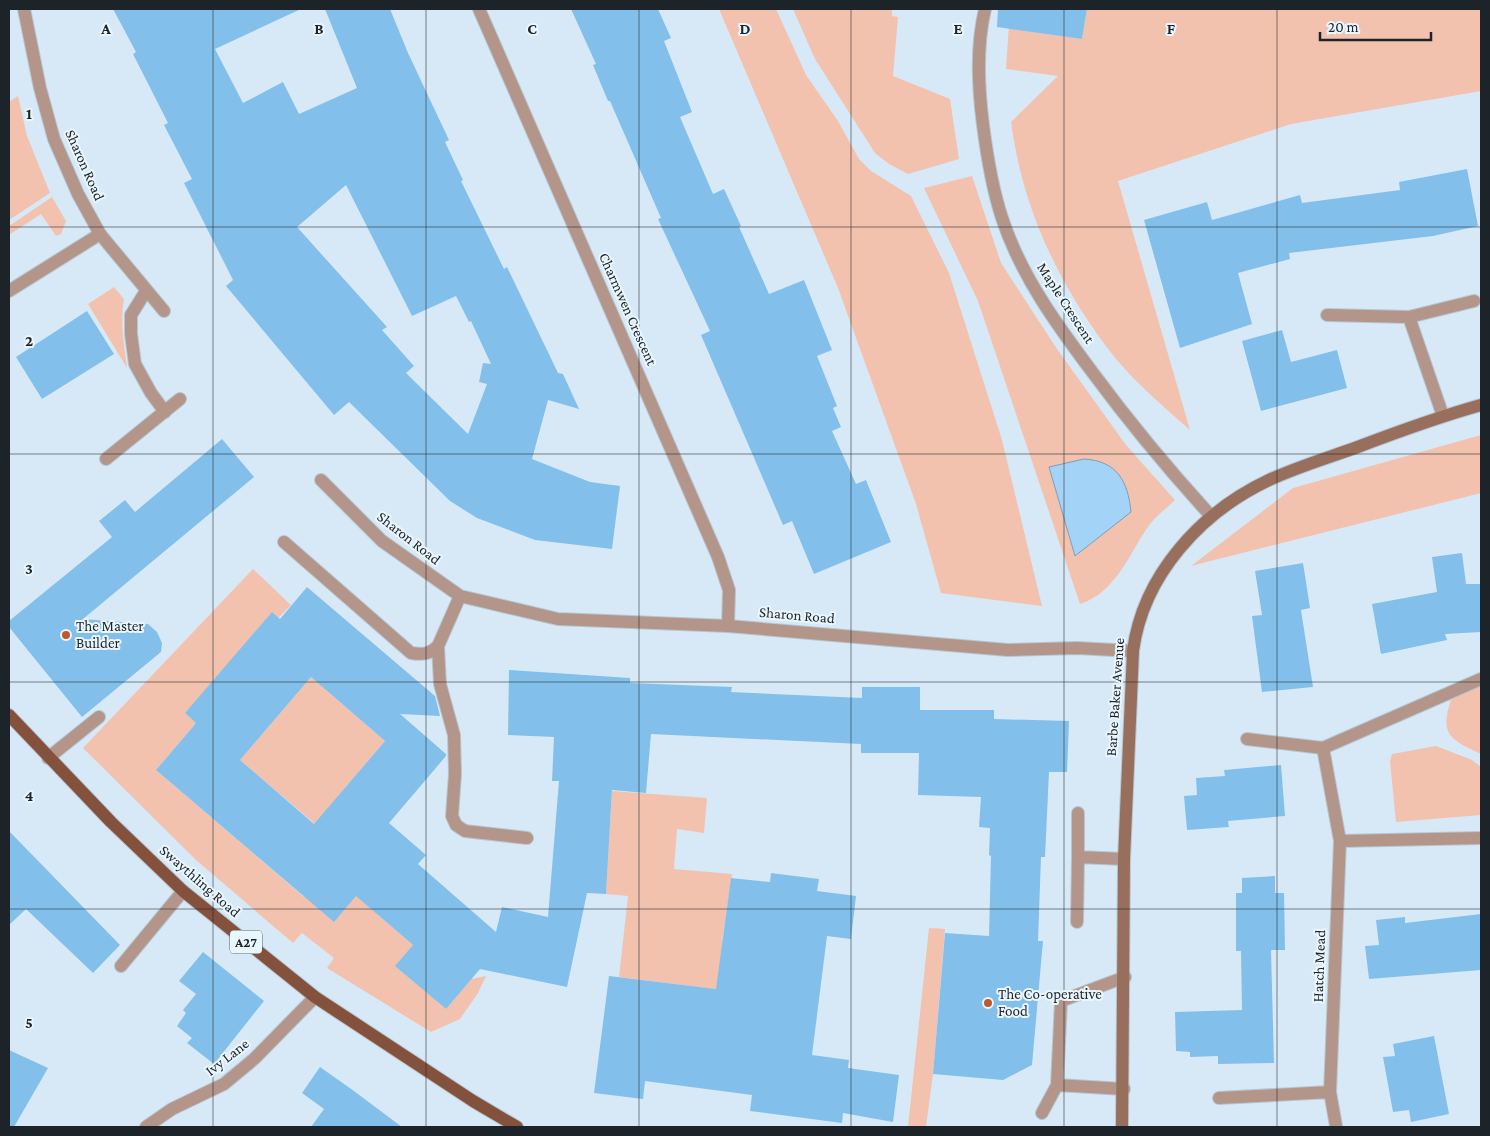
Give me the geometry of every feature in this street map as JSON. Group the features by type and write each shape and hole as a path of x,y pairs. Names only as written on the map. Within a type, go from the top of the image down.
{"main road":[{"name":"Swaythling Road","path":"9,715 111,822 183,891 315,997 465,1096 517,1127"}],"street":[{"name":"Sharon Road","path":"24,9 40,88 54,139 78,194 100,234 164,310"},
{"name":"Charmwen Crescent","path":"479,9 718,557 729,590 728,626"},
{"name":"Maple Crescent","path":"985,9 980,30 980,102 991,176 1002,217 1014,250 1034,289 1062,332 1127,418 1211,516"},
{"path":"9,291 100,234"},
{"path":"146,290 132,315 131,334 135,364 151,393 165,412"},
{"path":"1327,315 1409,317 1474,301"},
{"path":"1409,317 1443,416"},
{"path":"106,460 180,399"},
{"name":"Barbe Baker Avenue","path":"1122,1127 1125,977 1124,859 1133,651 1136,627 1158,579 1188,538 1211,516 1269,480 1443,416 1481,405"},
{"name":"Sharon Road","path":"321,480 382,540 460,596 558,619 728,626 1008,650 1077,648 1133,651"},
{"path":"284,542 411,653 421,655 432,652 438,646 460,596"},
{"path":"438,646 440,684 454,735 455,774 452,816 456,825 465,831 527,838"},
{"path":"1247,739 1323,748 1481,679"},
{"path":"48,758 99,717"},
{"name":"Hatch Mead","path":"1323,748 1340,841 1330,1092 1336,1126"},
{"path":"1076,922 1078,814"},
{"path":"1340,841 1481,838"},
{"path":"1078,857 1124,859"},
{"path":"121,966 183,891"},
{"path":"1042,1113 1058,1085 1061,1001 1125,977"},
{"name":"Ivy Lane","path":"146,1127 172,1109 224,1084 254,1059 315,997"},
{"path":"1058,1085 1124,1089"},
{"path":"1219,1098 1330,1092"}],"shaded area":[{"path":"719,9 776,9 806,75 838,121 859,159 871,171 911,196 949,273 1002,440 1042,606 941,593 916,504 838,288"},
{"path":"793,9 892,9 892,16 898,17 893,76 950,99 959,159 908,174 889,164 875,153 815,59"},
{"path":"1010,9 1030,9 1027,31 1082,39 1087,9 1481,9 1481,91 1291,124 1118,181 1190,430 1142,387 1116,359 1078,305 1047,247 1025,187 1011,122 1058,76 1006,69"},
{"path":"18,96 27,136 50,193 9,220 9,102"},
{"path":"972,176 1001,263 1057,349 1126,445 1175,500 1150,524 1121,570 1104,591 1080,604 978,301 924,188"},
{"path":"52,197 66,221 61,234 56,236 41,214 9,235 9,226"},
{"path":"114,287 124,299 122,325 127,368 88,304"},
{"path":"1481,435 1481,493 1191,566 1293,488"},
{"path":"253,569 291,605 185,713 196,723 156,770 304,897 394,895 378,915 413,945 396,966 446,1009 471,979 486,976 478,993 460,1019 431,1032 327,968 334,958 302,933 293,943 196,860 83,748"},
{"path":"311,677 385,741 338,796 322,830 240,760"},
{"path":"1481,685 1481,754 1455,740 1447,729 1446,721 1451,700"},
{"path":"1436,746 1472,760 1481,767 1481,815 1396,822 1390,761 1392,754"},
{"path":"612,791 707,798 704,833 677,829 674,869 732,874 722,942 763,995 619,977 628,896 606,894"},
{"path":"929,928 945,929 933,1074 926,1127 908,1127"}],"water":[{"path":"1084,459 1113,468 1124,482 1131,512 1075,556 1049,467"}],"building":[{"path":"113,9 301,9 215,49 243,103 283,82 299,114 357,88 325,9 390,9 408,53 449,140 445,142 463,180 461,181 504,269 507,267 558,373 563,374 579,409 548,400 532,459 590,482 620,486 612,549 535,540 477,518 450,501 349,402 334,415 226,286 233,280 184,183 192,179 164,125 168,123 133,54 136,52","holes":["346,185 412,316 456,296 469,322 471,321 491,364 483,363 479,382 487,384 468,434 406,373 414,366 382,330 387,327 297,227"]},
{"path":"571,9 658,9 671,38 664,41 692,112 680,117 713,194 724,189 769,294 804,280 832,350 817,356 837,406 833,408 841,427 832,431 856,484 866,480 891,542 814,574 792,521 783,525 701,335 710,331 658,219 661,218 610,101 608,101 593,65 596,64"},
{"path":"998,9 1087,9 1082,39 997,27"},
{"path":"1467,169 1478,226 1433,236 1289,253 1290,259 1238,273 1252,324 1180,348 1144,220 1207,202 1212,220 1300,195 1302,203 1400,190 1399,182"},
{"path":"87,311 114,354 42,399 16,357"},
{"path":"1282,330 1291,362 1337,350 1347,388 1261,411 1242,341"},
{"path":"222,439 254,477 83,619 148,624 157,632 162,643 161,652 82,717 9,627 9,621 112,537 99,521 125,500 135,512"},
{"path":"1462,553 1466,584 1481,584 1481,632 1445,634 1447,640 1381,654 1372,604 1437,592 1432,557"},
{"path":"1303,563 1310,608 1301,610 1313,687 1262,692 1252,616 1262,615 1255,571"},
{"path":"307,587 435,696 440,716 400,714 446,756 389,823 426,855 418,864 496,932 502,907 548,917 559,781 552,781 554,737 508,735 509,670 630,678 630,683 732,687 731,692 862,698 862,687 920,687 920,710 994,710 994,719 1069,721 1067,772 1049,772 1045,857 1041,857 1038,941 1043,941 1032,1065 1003,1080 933,1074 945,933 989,936 990,828 979,827 981,797 918,795 919,753 861,753 861,744 651,734 646,793 612,790 606,894 587,893 567,987 480,969 446,1009 395,966 413,945 356,896 334,922 156,770 196,723 185,713 272,612 280,619","holes":["311,677 385,741 314,824 240,760"]},
{"path":"1281,765 1285,816 1228,821 1229,827 1187,830 1184,796 1197,795 1196,778 1225,776 1224,770"},
{"path":"9,831 120,945 93,973 26,909 9,925"},
{"path":"771,873 819,879 817,891 856,896 851,939 827,936 812,1055 849,1060 848,1068 899,1075 893,1122 843,1113 842,1123 750,1111 752,1095 645,1081 643,1099 594,1093 609,976 716,989 731,878 770,882"},
{"path":"1275,876 1275,893 1284,893 1285,950 1271,950 1274,1063 1218,1064 1218,1056 1190,1057 1190,1052 1176,1051 1175,1012 1242,1010 1241,951 1236,951 1236,893 1242,893 1242,878"},
{"path":"1481,914 1481,970 1369,979 1365,946 1379,945 1376,920 1405,917 1405,923"},
{"path":"203,952 264,1001 214,1064 187,1043 192,1038 177,1026 186,1013 183,1010 196,994 179,981"},
{"path":"1434,1036 1449,1114 1411,1122 1409,1110 1393,1112 1383,1057 1395,1056 1393,1044"},
{"path":"9,1050 48,1068 14,1127 9,1127"},
{"path":"320,1067 402,1127 311,1127 324,1109 302,1093"}],"place":[{"name":"The Master Builder","path":"66,635"},
{"name":"The Co-operative Food","path":"988,1003"}]}
